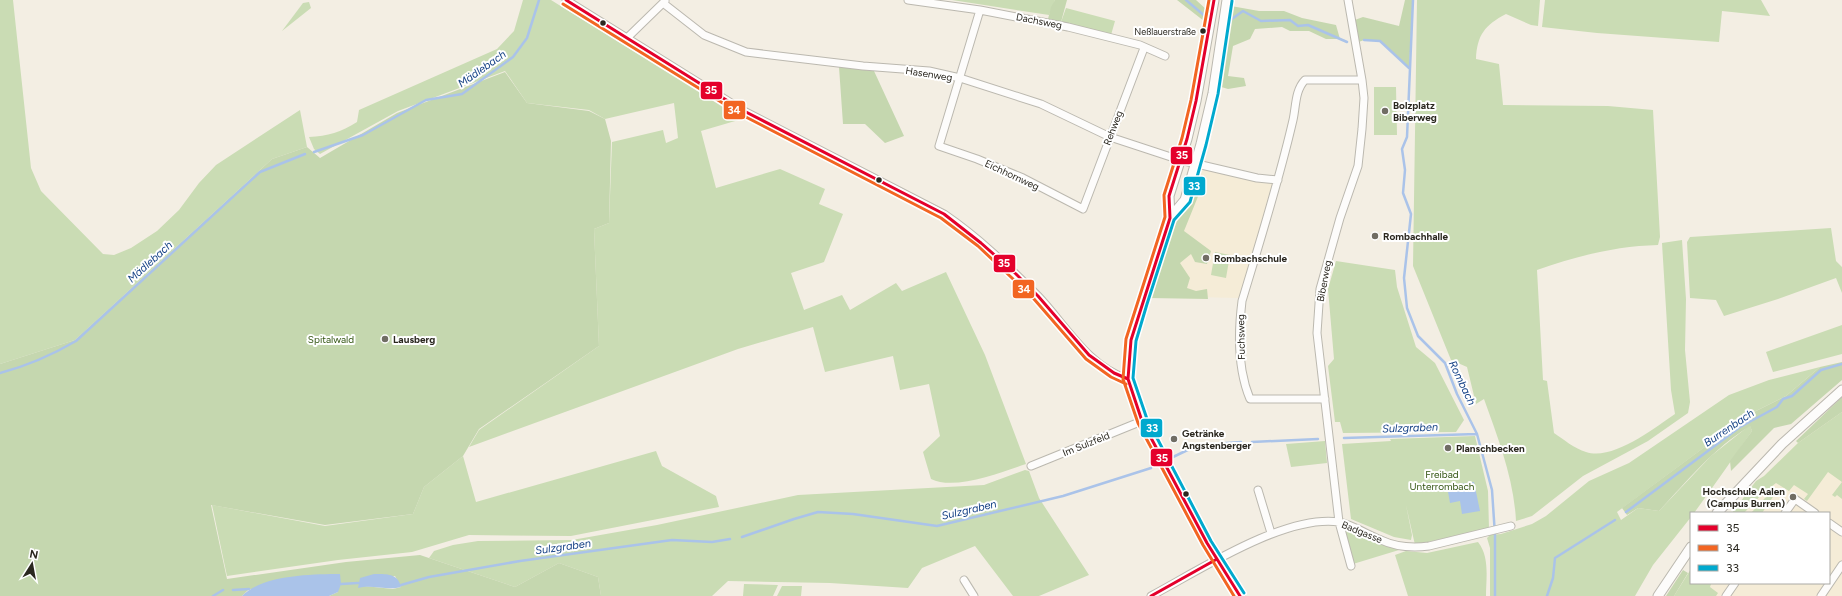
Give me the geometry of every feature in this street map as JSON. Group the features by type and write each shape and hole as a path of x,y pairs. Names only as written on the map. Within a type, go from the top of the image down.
{"main road":[{"path":"1214,0 1196,101 1169,196 1170,218 1131,340 1128,379 1142,422 1217,559 1240,596"},
{"path":"1170,218 1185,200 1196,164 1213,93 1227,0"},
{"path":"1718,512 1782,444 1842,390"},
{"path":"1658,596 1690,548"}],"street":[{"path":"566,0 744,111 944,214 970,232 998,256 1039,297 1093,359 1104,369 1115,375 1128,379"},
{"name":"Dachsweg","path":"908,0 980,10 1068,27 1140,45 1165,56"},
{"name":"Biberweg","path":"1348,0 1362,80 1363,106 1358,166 1328,258 1320,295 1317,333 1339,522 1351,566"},
{"path":"627,38 664,2"},
{"name":"Hasenweg","path":"664,2 704,35 746,52 856,66 929,71 960,78 1041,104 1110,137 1196,164"},
{"path":"960,78 980,10"},
{"name":"Rehweg","path":"1083,209 1144,48"},
{"name":"Eichhornweg","path":"960,78 939,146 977,159 1023,178 1083,209"},
{"name":"Fuchsweg","path":"1325,399 1250,399 1243,383 1239,320 1242,301 1278,180 1300,86 1305,80 1362,80"},
{"path":"1196,164 1258,178 1278,180"},
{"name":"Im Sulzfeld","path":"1031,466 1142,422"},
{"path":"1258,490 1271,533"},
{"path":"1786,512 1795,499 1814,512"},
{"name":"Badgasse","path":"1151,596 1217,559 1271,533 1316,522 1339,522 1383,541 1417,547 1429,546 1511,526"},
{"path":"1830,524 1842,532"},
{"path":"1830,583 1842,565"},
{"path":"964,580 974,596"},
{"path":"1726,596 1734,584"},
{"path":"1821,596 1829,584"}],"shaded area":[{"name":"Rombachschule","path":"1197,168 1239,178 1274,182 1239,298 1150,296"},
{"name":"Hochschule Aalen (Campus Burren)","path":"1842,412 1842,596 1674,596 1690,571 1690,584 1830,584 1830,512 1733,512 1756,481 1764,476 1798,443"}],"green space":[{"path":"0,0 13,0 31,168 41,191 103,254 114,255 131,248 157,231 179,210 199,183 216,165 300,110 307,147 272,159 75,340 0,364"},
{"path":"523,0 551,0 742,119 701,131 716,188 780,169 825,189 819,204 843,214 824,262 791,273 804,310 842,295 850,310 896,283 902,291 946,272 985,355 1026,464 965,482 941,482 931,479 923,452 940,436 929,384 900,390 893,356 825,372 813,327 738,349 469,447 479,430 599,346 594,229 609,223 612,142 663,130 666,143 678,138 674,103 605,119 589,110 527,103 505,71 398,111 320,154 314,149 309,137 334,133 345,128 357,122 359,110 497,49 514,31"},
{"path":"952,0 1055,0 1049,15"},
{"path":"1055,0 1067,0 1061,22 1048,19 1051,7"},
{"path":"1177,0 1196,0 1207,10 1204,21"},
{"path":"1405,0 1413,0 1409,68 1380,41 1364,40 1356,43 1352,21 1363,17 1399,26"},
{"path":"1417,0 1540,0 1538,26 1531,25 1506,14 1493,22 1480,37 1476,59 1499,64 1503,105 1608,106 1653,110 1660,237 1658,245 1627,247 1597,253 1567,260 1537,270 1543,380 1547,381 1554,433 1578,449 1597,454 1620,448 1645,435 1675,414 1671,390 1662,243 1682,240 1686,299 1685,350 1690,402 1688,413 1648,441 1583,476 1532,516 1516,521 1515,505 1509,474 1484,399 1476,404 1467,367 1451,360 1413,266"},
{"path":"1545,0 1761,0 1770,16 1722,11 1719,42 1597,33 1542,27"},
{"path":"309,2 311,8 282,31 303,3"},
{"path":"1231,6 1259,11 1284,11 1302,18 1336,25 1340,39 1326,39 1309,31 1290,31 1282,27 1255,29 1250,39 1233,46 1228,76 1244,78 1246,86 1228,89 1218,86"},
{"path":"1066,8 1115,21 1111,35 1061,22"},
{"path":"839,67 874,71 904,136 885,143 865,124 843,124"},
{"name":"Spitalwald","path":"505,72 527,103 589,111 605,119 611,141 609,223 594,229 599,346 479,429 463,456 424,487 413,514 325,525 211,505 227,579 346,562 420,555 515,587 559,563 598,577 601,596 329,596 338,592 249,589 242,596 0,596 0,364 75,340 272,159 307,147 320,158 397,113","holes":["395,576 401,587 393,589 364,586"]},
{"name":"Bolzplatz Biberweg","path":"1374,87 1396,87 1397,135 1374,135"},
{"path":"1188,192 1199,194 1184,231 1211,251 1207,264 1195,262 1191,254 1180,263 1190,278 1187,288 1196,291 1207,289 1208,299 1149,298 1173,217"},
{"path":"1831,228 1836,261 1842,267 1842,293 1836,278 1778,299 1724,316 1716,300 1690,298 1687,242 1690,237"},
{"path":"1215,252 1230,255 1226,278 1211,275"},
{"path":"1336,261 1395,270 1397,287 1416,347 1435,363 1464,420 1456,432 1343,433 1340,422 1335,422 1328,366 1334,359 1328,289"},
{"path":"1842,325 1842,354 1773,372 1766,352"},
{"path":"1842,362 1842,380 1791,424 1774,428 1731,471 1730,461 1752,431 1750,426 1725,444 1713,455 1659,511 1638,508 1627,515 1622,508 1748,415 1786,396 1820,367"},
{"path":"1820,367 1786,396 1748,415 1617,512 1621,520 1638,508 1659,511 1711,456 1750,425 1752,431 1695,512 1690,512 1690,518 1653,565 1635,596 1490,596 1490,548 1487,538 1490,535 1501,534 1532,524 1546,516 1589,481 1629,463 1729,395 1769,380"},
{"path":"1842,397 1842,412 1798,443 1796,441"},
{"path":"1842,412 1842,482 1828,472 1807,501 1804,499 1808,494 1794,485 1789,491 1776,483 1762,494 1745,512 1733,512 1756,481 1764,476 1798,443"},
{"name":"Freibad Unterrombach","path":"1475,436 1488,491 1489,528 1415,545 1406,505 1412,535 1411,540 1394,537 1351,519 1342,444 1391,441 1390,439"},
{"path":"1325,441 1327,463 1291,467 1286,444"},
{"path":"656,451 662,466 716,496 719,507 571,536 469,535 412,552 338,560 227,576 212,505 325,526 413,514 424,487 463,456 476,502"},
{"path":"1025,470 1029,471 1039,498 1089,575 1039,596 1013,596 975,546 922,568 908,588 830,583 728,581 712,596 601,596 598,577 559,563 515,587 429,558 434,551 453,545 478,541 572,540 657,525 798,495 984,485"},
{"path":"1842,482 1842,499 1837,495 1835,497 1832,495"},
{"path":"1777,491 1763,512 1752,512 1765,498"},
{"path":"1343,527 1382,544 1400,548 1399,550 1353,564"},
{"path":"1478,542 1482,548 1486,561 1486,596 1408,596 1395,555 1406,551 1427,553"},
{"path":"1683,570 1688,573 1674,596 1666,596"},
{"path":"1690,571 1690,584 1711,584 1710,587 1718,593 1716,596 1674,596"},
{"path":"744,584 778,585 773,596 743,596"},
{"path":"782,586 802,586 801,596 777,596"}],"water":[{"path":"1474,482 1480,511 1462,514 1460,501 1450,503 1447,486"},
{"path":"340,574 341,584 338,592 329,596 242,596 251,589 274,580 302,575"},
{"path":"374,574 391,575 397,579 401,587 358,588 360,578"}],"waterway":[{"name":"Mädlebach","path":"314,152 363,135 426,100 462,94 513,57 527,38 539,0"},
{"path":"1186,0 1206,17"},
{"name":"Rombach","path":"1413,0 1407,137 1402,149 1405,170 1403,193 1411,214 1404,278 1407,308 1418,336 1445,363 1457,394 1477,434 1492,490 1495,535 1495,596"},
{"path":"1229,21 1243,11 1261,21 1290,20 1298,26 1308,25 1347,42"},
{"path":"1364,40 1380,41 1409,68"},
{"name":"Mädlebach","path":"0,373 39,360 76,341 260,172 305,154"},
{"name":"Burrenbach","path":"1626,512 1740,427 1777,407 1783,399 1792,396 1821,370 1842,364"},
{"name":"Sulzgraben","path":"1344,438 1477,434"},
{"name":"Sulzgraben","path":"1252,442 1318,439"},
{"name":"Sulzgraben","path":"1173,457 1198,445 1241,442"},
{"name":"Sulzgraben","path":"742,537 818,512 853,514 937,526 1063,496 1151,468"},
{"name":"Burrenbach","path":"1547,596 1553,578 1555,558 1615,520"},
{"name":"Sulzgraben","path":"401,585 429,577 520,561 672,540 712,542 730,539"},
{"name":"Sulzgraben","path":"341,584 358,583"},
{"name":"Sulzgraben","path":"233,590 249,589"},
{"name":"Sulzgraben","path":"213,596 223,590"}],"transit line":[{"name":"35","path":"566,0 744,111 944,214 981,243 1016,274 1038,296 1089,355 1114,373 1128,379"},
{"name":"34","path":"1209,0 1191,100 1182,138 1164,195 1165,217 1126,339 1123,379 1138,423 1203,545 1234,596"},
{"name":"35","path":"1214,0 1196,101 1187,139 1169,196 1170,218 1131,340 1128,379 1142,421 1207,543 1240,596"},
{"name":"33","path":"1232,1 1218,94 1206,145 1190,202 1174,220 1147,304 1136,341 1133,378 1147,419 1211,541 1244,593"},
{"name":"34","path":"563,4 742,115 941,218 978,246 1034,299 1086,359 1111,377 1126,384"},
{"name":"35","path":"1151,596 1217,559"}],"place":[{"name":"Neßlauerstraße","path":"1203,31"},
{"name":"Bolzplatz Biberweg","path":"1385,111"},
{"name":"Rombachhalle","path":"1375,236"},
{"name":"Rombachschule","path":"1206,258"},
{"name":"Lausberg","path":"385,339"},
{"name":"Getränke Angstenberger","path":"1174,439"},
{"name":"Planschbecken","path":"1448,448"},
{"name":"Hochschule Aalen (Campus Burren)","path":"1793,497"}]}
